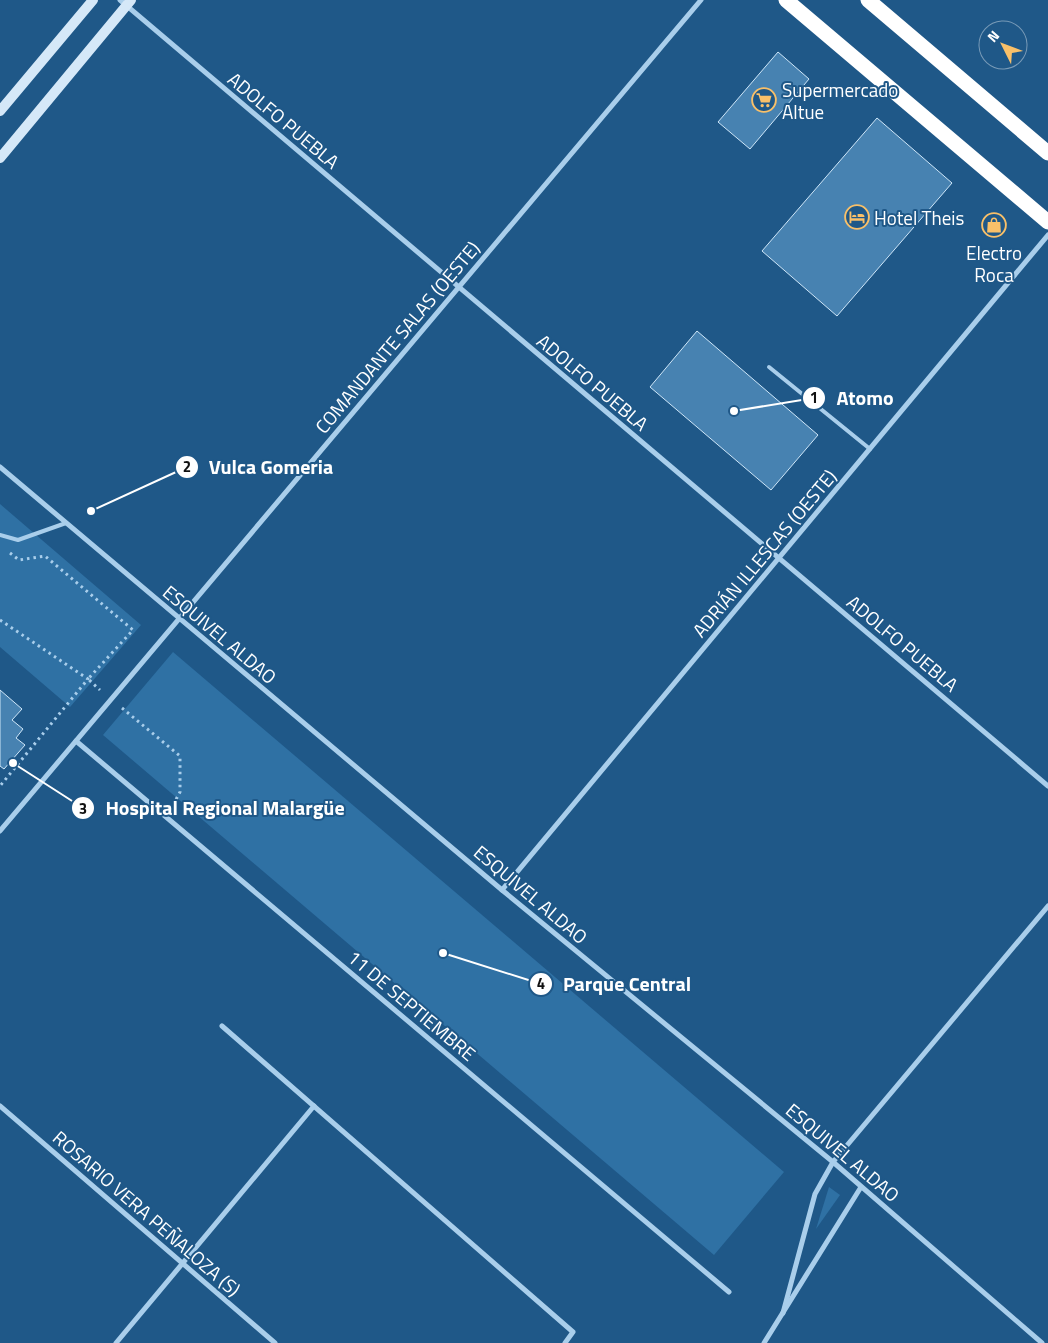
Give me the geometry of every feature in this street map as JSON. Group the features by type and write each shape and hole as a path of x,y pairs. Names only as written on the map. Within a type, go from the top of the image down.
{"highway":[{"path":"786,0 1048,222"},
{"path":"868,0 1048,153"}],"main road":[{"path":"0,110 93,0"},
{"path":"0,158 126,2"}],"street":[{"name":"COMANDANTE SALAS (OESTE)","path":"0,831 701,0"},
{"name":"ADOLFO PUEBLA","path":"126,2 459,288 1048,786"},
{"name":"ADRIÁN ILLESCAS (OESTE)","path":"502,890 1048,236"},
{"name":"ESQUIVEL ALDAO","path":"0,467 502,890 833,1162 1042,1343"},
{"name":"11 DE SEPTIEMBRE","path":"76,742 729,1292"},
{"path":"783,1313 815,1194 833,1162 1048,906"},
{"path":"222,1026 573,1332 565,1343"},
{"name":"ROSARIO VERA PEÑALOZA (S)","path":"0,1106 275,1343"},
{"path":"116,1343 314,1106"},
{"path":"764,1343 860,1187"}],"lane":[{"path":"769,367 870,449"},
{"path":"0,535 18,540 66,523"}],"path":[{"path":"0,786 88,680 133,630 45,556 19,560 6,550"},
{"path":"0,620 88,680 180,756 180,792 166,818"}],"shaded area":[{"path":"0,504 141,625 70,707 0,647"},
{"path":"173,652 784,1172 714,1255 103,735"},
{"path":"829,1187 840,1195 816,1229"}],"building":[{"name":"Supermercado Altue","path":"778,52 809,79 750,149 718,122"},
{"name":"Hotel Theis","path":"877,118 952,183 837,316 762,251"},
{"path":"697,331 818,435 771,490 650,387"},
{"path":"0,690 22,709 12,720 23,729 16,738 25,745 4,769 0,766"}],"place":[{"name":"Supermercado Altue","path":"764,100"},
{"name":"Hotel Theis","path":"857,217"},
{"name":"Electro Roca","path":"994,225"},
{"name":"Atomo","path":"734,411"},
{"name":"Vulca Gomeria","path":"91,511"},
{"name":"Hospital Regional Malargüe","path":"13,763"},
{"name":"Parque Central","path":"443,953"}]}
